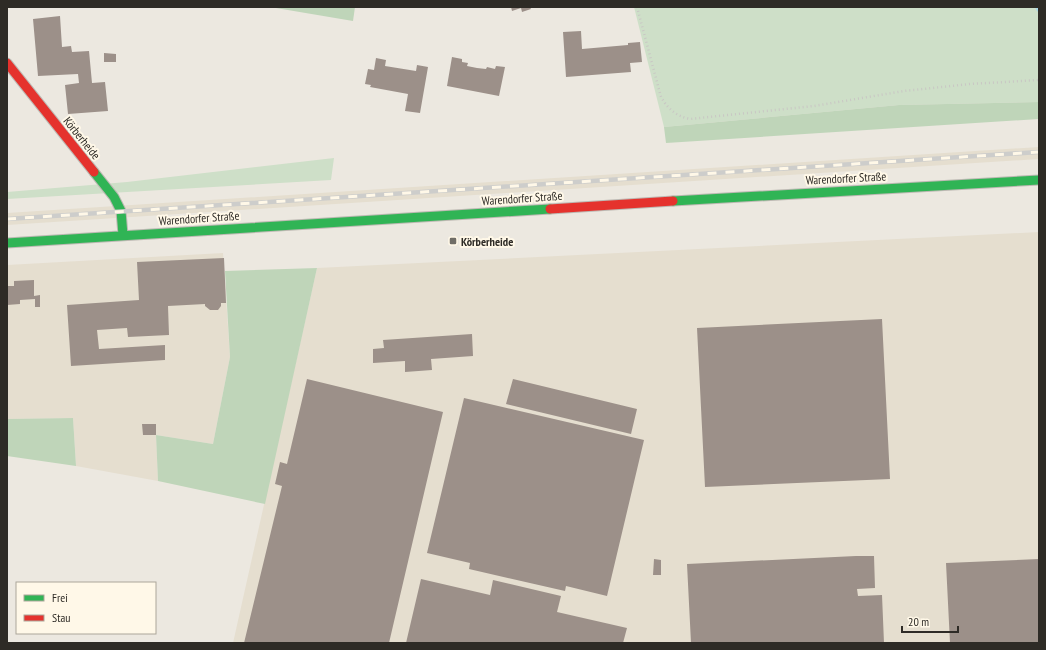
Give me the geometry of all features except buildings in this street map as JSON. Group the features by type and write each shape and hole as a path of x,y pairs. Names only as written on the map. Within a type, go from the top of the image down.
{"main road":[{"name":"Körberheide","path":"7,63 114,197 121,211 123,235"},
{"name":"Warendorfer Straße","path":"7,243 770,194 1039,180"}],"path":[{"path":"637,7 661,97 672,112 680,117 690,119 814,106 904,91 970,84 1039,80"}],"shaded area":[{"path":"1039,147 1039,159 7,225 7,213"},
{"path":"1039,232 1039,643 233,643 317,268"},
{"path":"223,253 230,357 213,444 156,435 158,481 76,466 73,418 7,419 7,265"}],"green space":[{"path":"270,7 355,7 353,21"},
{"path":"634,7 1039,7 1039,102 899,105 664,127"},
{"path":"1039,102 1039,119 666,143 664,127 899,105"},
{"path":"334,158 331,180 7,199 7,192 127,182"},
{"path":"317,268 265,504 158,481 156,435 213,444 230,357 225,271"},
{"path":"73,418 76,466 7,456 7,419"}],"railway":[{"path":"7,219 1039,152"}],"traffic: fast":[{"path":"94,172 114,197 121,211 123,235"},
{"path":"673,201 1039,180"},
{"path":"7,243 550,209"}],"traffic: jam":[{"path":"7,63 94,172"},
{"path":"550,209 673,201"}],"place":[{"name":"Körberheide","path":"453,241"}]}
